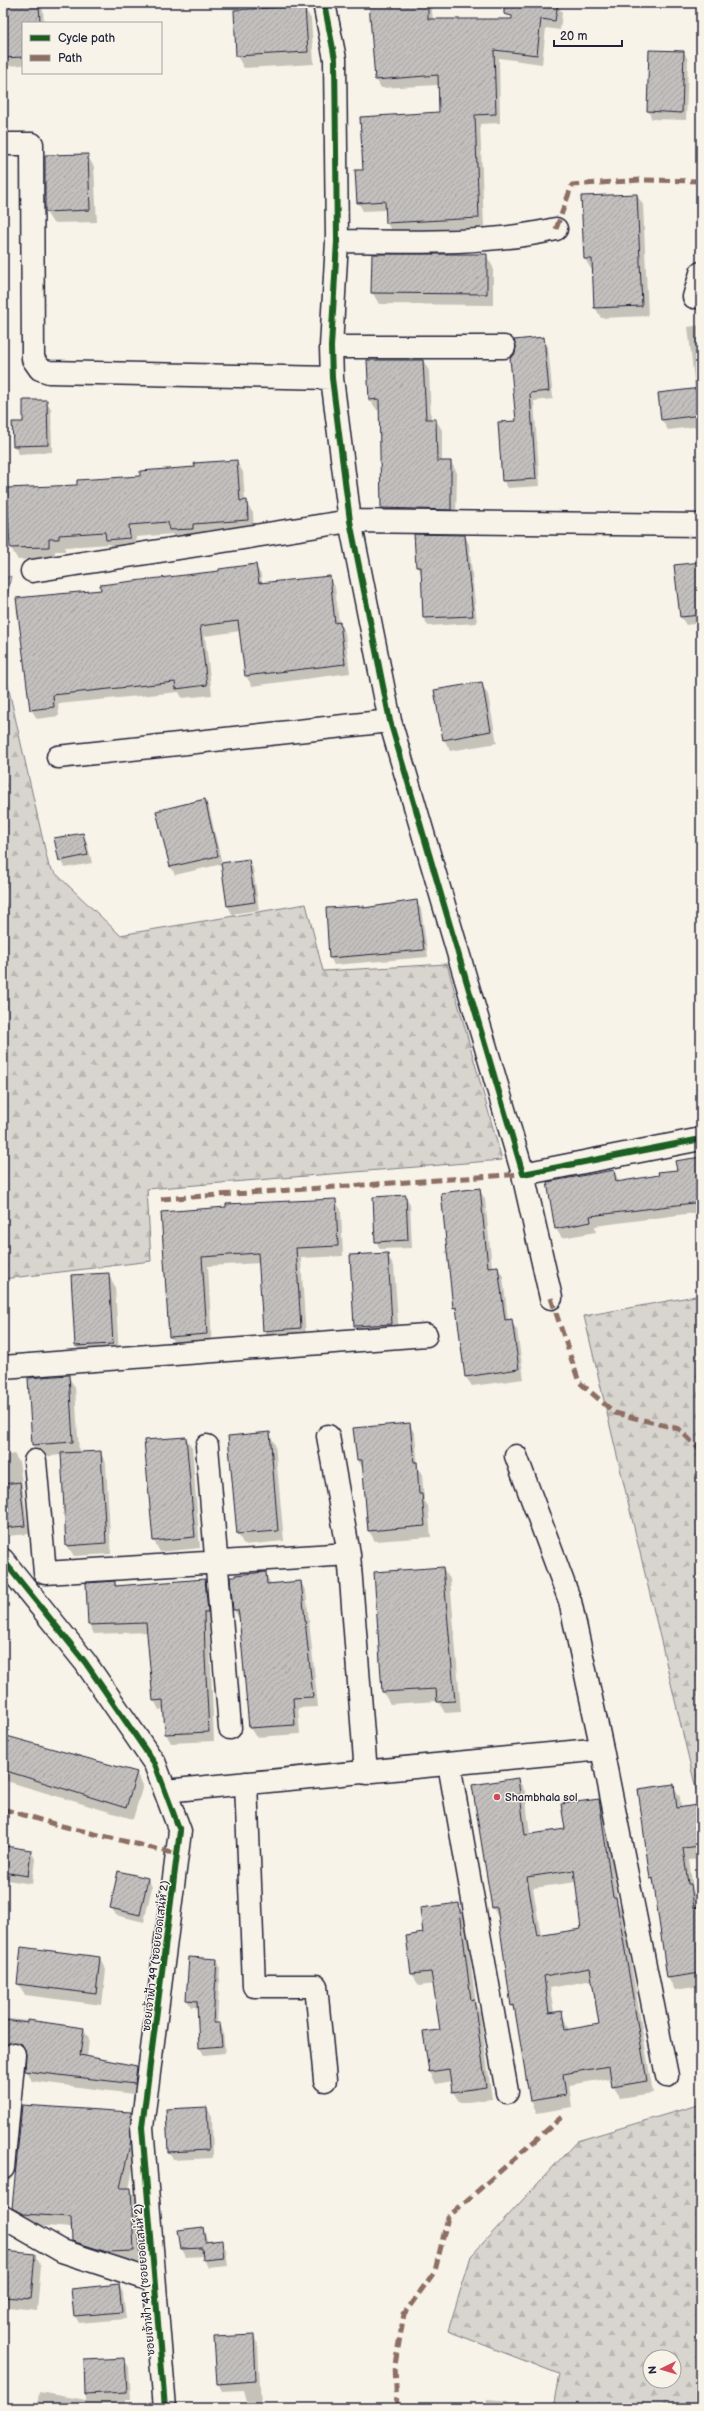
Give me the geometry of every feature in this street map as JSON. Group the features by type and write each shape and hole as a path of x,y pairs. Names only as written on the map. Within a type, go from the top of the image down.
{"street":[{"path":"324,3 335,59 337,241 332,378 350,521 390,721 523,1174 551,1298"},
{"path":"3,144 32,144 33,359 40,369 49,372 332,378"},
{"path":"337,241 385,242 520,237 556,229"},
{"path":"694,297 701,273"},
{"path":"332,347 504,347"},
{"path":"32,570 350,521 701,524"},
{"path":"58,757 390,721"},
{"path":"523,1174 701,1139"},
{"path":"3,1367 426,1335"},
{"path":"328,1436 349,1554 366,1773"},
{"path":"207,1446 230,1728"},
{"path":"516,1456 570,1601 602,1749 667,2076"},
{"path":"35,1461 45,1573 349,1554"},
{"name":"ซอยเจ้าฟ้า 49 (ซอยยอดเสน่ห์ 2)","path":"3,1560 85,1662 155,1764 180,1831 142,2127 165,2408"},
{"path":"165,1791 366,1773 602,1749"},
{"path":"449,1764 507,2092"},
{"path":"246,1783 254,1986 316,1986 325,2080"},
{"path":"3,2168 14,2054"},
{"path":"3,2217 62,2251 154,2281"}],"green space":[{"path":"11,576 3,619 3,579"},
{"path":"3,664 49,867 120,935 306,904 323,971 447,964 502,1160 147,1189 151,1261 3,1279"},
{"path":"701,1295 701,1810 584,1316"},
{"path":"701,2104 701,2408 553,2408 559,2374 448,2331 471,2256 577,2141"}],"building":[{"path":"3,3 39,3 40,22 22,22 22,57 3,58"},
{"path":"369,3 428,3 428,19 512,19 512,16 504,14 504,3 558,3 555,21 541,19 537,55 494,50 496,114 475,115 479,218 386,223 385,201 357,203 355,170 363,170 360,117 439,112 438,75 375,80"},
{"path":"305,6 308,52 236,56 234,10"},
{"path":"649,50 684,51 682,113 647,111"},
{"path":"88,154 90,210 45,212 45,155"},
{"path":"637,194 642,306 594,308 592,259 584,259 581,196"},
{"path":"372,254 487,254 487,294 371,293"},
{"path":"544,337 549,391 530,393 536,479 502,481 498,422 516,421 510,358 515,354 516,347 514,340"},
{"path":"367,360 423,360 426,419 436,419 437,461 451,461 451,510 381,508 379,399 369,400"},
{"path":"701,388 701,415 661,420 658,393"},
{"path":"23,400 47,400 48,445 13,446 12,422 23,422"},
{"path":"237,460 240,501 247,500 248,520 193,524 193,529 169,530 168,522 129,525 130,538 106,540 105,532 59,535 59,539 49,539 49,547 10,548 7,488 77,485 77,480 140,476 140,471 195,467 194,463"},
{"path":"414,534 465,535 473,616 423,618 421,567 416,567"},
{"path":"701,562 701,615 680,617 674,565"},
{"path":"256,564 259,583 330,576 335,623 340,622 345,664 245,676 238,621 200,626 207,685 176,689 175,682 53,695 54,707 30,710 16,598 101,590 100,585 219,571 219,569"},
{"path":"482,682 491,731 443,740 434,690"},
{"path":"205,799 218,856 170,867 156,811"},
{"path":"83,833 88,855 59,861 54,838"},
{"path":"249,859 255,902 227,906 221,863"},
{"path":"417,900 424,950 329,958 326,908 364,906 364,908"},
{"path":"701,1157 701,1202 590,1216 591,1222 555,1229 547,1182 614,1170 616,1182 659,1175 658,1172 677,1170 675,1161"},
{"path":"480,1188 488,1267 498,1266 505,1320 512,1319 519,1369 465,1377 456,1307 453,1308 441,1193"},
{"path":"406,1195 408,1240 375,1242 373,1197"},
{"path":"336,1199 338,1246 296,1248 301,1328 263,1331 258,1253 202,1257 207,1334 169,1337 161,1212 226,1207 226,1204"},
{"path":"388,1253 392,1324 354,1326 350,1255"},
{"path":"109,1273 113,1344 75,1346 71,1275"},
{"path":"69,1375 73,1442 32,1445 28,1378"},
{"path":"410,1423 414,1462 417,1462 419,1494 422,1494 425,1526 368,1531 362,1460 357,1460 353,1428"},
{"path":"270,1432 278,1531 237,1534 228,1436"},
{"path":"186,1437 195,1537 153,1541 144,1440"},
{"path":"101,1451 106,1543 66,1546 61,1453"},
{"path":"20,1482 25,1526 3,1528 3,1484"},
{"path":"443,1567 455,1701 437,1702 436,1689 382,1692 374,1572"},
{"path":"266,1572 267,1584 301,1581 313,1697 293,1698 295,1725 249,1728 239,1615 238,1610 233,1610 230,1577 235,1577 235,1575"},
{"path":"205,1579 208,1612 204,1612 209,1732 165,1734 163,1700 153,1701 146,1623 88,1625 86,1583 115,1581 115,1586"},
{"path":"3,1735 137,1772 126,1808 3,1770"},
{"path":"518,1778 525,1835 565,1829 561,1804 599,1799 613,1897 616,1897 647,2081 612,2087 609,2066 563,2074 566,2095 530,2101 514,2005 511,2006 497,1907 492,1908 472,1785","holes":["574,1870 581,1929 537,1936 527,1877","590,1968 599,2024 565,2030 562,2011 549,2013 544,1976"]},
{"path":"674,1784 677,1808 697,1805 701,1846 683,1848 688,1884 691,1884 694,1908 701,1907 701,1973 667,1978 653,1878 650,1879 638,1789"},
{"path":"5,1846 31,1850 28,1876 3,1872"},
{"path":"118,1871 148,1878 140,1915 110,1908"},
{"path":"459,1903 471,2000 474,1999 486,2087 452,2092 449,2069 429,2072 423,2032 440,2030 431,1972 411,1974 406,1936 423,1933 420,1908"},
{"path":"21,1947 100,1957 96,1994 17,1984"},
{"path":"189,1957 217,1959 213,2023 220,2023 222,2046 199,2048 197,2001 186,2000"},
{"path":"3,2020 28,2023 28,2020 84,2028 80,2055 137,2066 135,2084 25,2071 26,2055 22,2044 9,2043 3,2049"},
{"path":"22,2105 131,2112 131,2140 120,2188 131,2188 134,2251 107,2252 72,2241 71,2217 23,2214 12,2208"},
{"path":"207,2107 209,2150 168,2152 166,2109"},
{"path":"203,2227 205,2242 222,2240 224,2258 203,2260 202,2248 181,2249 178,2230"},
{"path":"4,2251 35,2254 31,2299 3,2297"},
{"path":"119,2284 122,2312 74,2316 71,2289"},
{"path":"254,2335 256,2381 217,2384 214,2337"},
{"path":"125,2358 127,2392 85,2394 84,2360"}],"marked path":[{"path":"556,229 572,185 641,180 701,181"},
{"path":"161,1199 523,1174"},
{"path":"551,1298 579,1382 615,1413 679,1429 701,1451"},
{"path":"3,1809 54,1824 177,1854"},
{"path":"397,2408 395,2365 404,2314 435,2271 448,2217 564,2115"}],"cycle path":[{"path":"324,3 335,59 337,241 331,347 332,378 350,521 390,721 523,1174 701,1139"},
{"path":"3,1560 85,1662 155,1764 180,1831 142,2127 165,2408"}],"place":[{"name":"Shambhala sol","path":"497,1797"}]}
